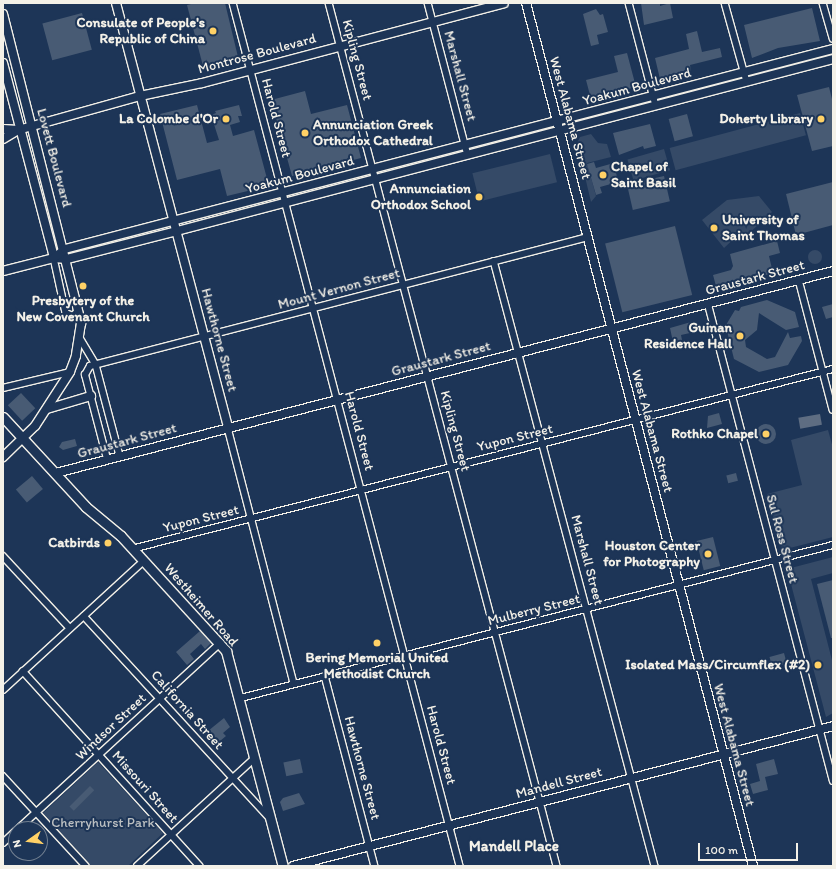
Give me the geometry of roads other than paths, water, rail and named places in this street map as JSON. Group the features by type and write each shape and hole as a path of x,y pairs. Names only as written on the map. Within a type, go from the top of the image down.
{"main road":[{"name":"Westheimer Road","path":"3,417 24,438 86,507 144,561 220,643 230,660 241,698 284,866"}],"street":[{"name":"Hawthorne Street","path":"116,3 205,337 294,684"},
{"name":"Harold Street","path":"233,3 460,866"},
{"name":"Kipling Street","path":"329,3 557,866"},
{"name":"Marshall Street","path":"428,3 468,155"},
{"name":"Montrose Boulevard","path":"3,139 19,130 140,96 341,46 504,3"},
{"name":"West Alabama Street","path":"526,3 753,866"},
{"path":"629,3 656,106"},
{"path":"726,3 747,82"},
{"path":"824,3 833,39"},
{"name":"Lovett Boulevard","path":"3,14 68,259 79,309 80,338 96,365 120,456"},
{"name":"Yoakum Boulevard","path":"54,258 65,249 833,49"},
{"name":"Yoakum Boulevard","path":"3,271 54,258 68,259 833,59"},
{"name":"Lovett Boulevard","path":"3,63 19,130 54,258 66,313 73,316 79,309"},
{"name":"Montrose Boulevard","path":"3,129 19,130"},
{"name":"Mount Vernon Street","path":"96,365 588,237"},
{"name":"Marshall Street","path":"494,261 544,442 655,866"},
{"name":"Graustark Street","path":"56,473 833,271"},
{"path":"799,280 833,410"},
{"name":"Sul Ross Street","path":"708,303 833,781"},
{"path":"3,457 24,438 46,410 70,372 80,338"},
{"path":"96,365 86,369 91,396 107,459"},
{"name":"Yupon Street","path":"132,549 252,519 731,393 833,369"},
{"path":"3,388 70,372"},
{"path":"46,410 91,396"},
{"name":"Mulberry Street","path":"241,698 833,545"},
{"path":"3,556 70,628"},
{"path":"3,690 144,561"},
{"name":"California Street","path":"84,616 272,820"},
{"name":"Windsor Street","path":"26,821 220,643"},
{"name":"Missouri Street","path":"23,671 200,866"},
{"name":"Hawthorne Street","path":"325,676 375,866"},
{"name":"Mandell Street","path":"293,866 833,726"},
{"path":"137,866 256,757"},
{"path":"3,776 86,866"}],"place":[{"name":"Consulate of People's Republic of China","path":"213,31"},
{"name":"La Colombe d'Or","path":"226,119"},
{"name":"Doherty Library","path":"821,119"},
{"name":"Annunciation Greek Orthodox Cathedral","path":"305,133"},
{"name":"Chapel of Saint Basil","path":"603,175"},
{"name":"Annunciation Orthodox School","path":"479,197"},
{"name":"University of Saint Thomas","path":"714,228"},
{"name":"Presbytery of the New Covenant Church","path":"83,286"},
{"name":"Guinan Residence Hall","path":"740,336"},
{"name":"Rothko Chapel","path":"766,434"},
{"name":"Catbirds","path":"108,543"},
{"name":"Houston Center for Photography","path":"708,554"},
{"name":"Bering Memorial United Methodist Church","path":"377,643"},
{"name":"Isolated Mass/Circumflex (#2)","path":"818,665"}],"district":[{"name":"Mandell Place","path":"514,847"}],"park label":[{"name":"Cherryhurst Park","path":"103,823"}]}
